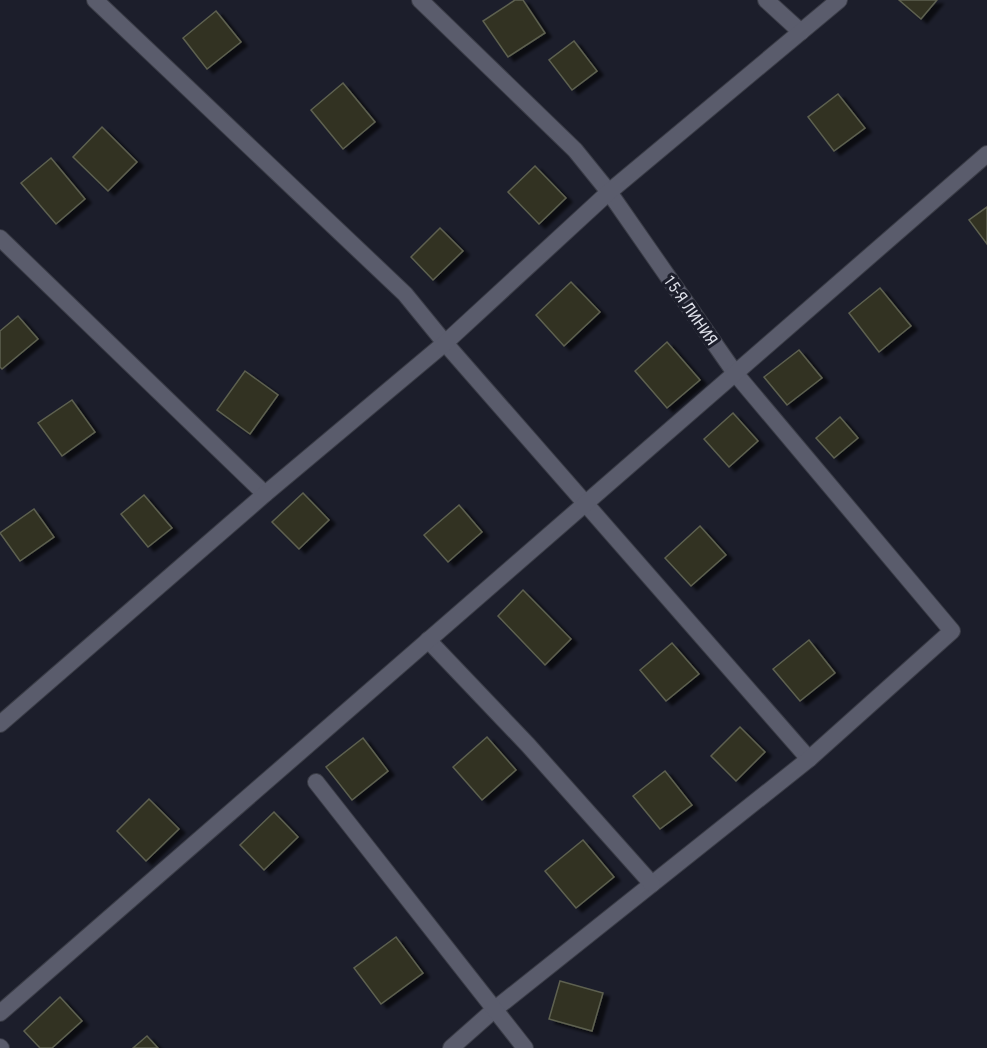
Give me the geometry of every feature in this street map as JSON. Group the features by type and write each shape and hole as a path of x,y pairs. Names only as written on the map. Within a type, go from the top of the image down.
{"street":[{"path":"95,0 405,294 445,343 809,759 495,1009 451,1048"},
{"name":"15-Я ЛИНИЯ","path":"420,0 575,150 609,192 735,373 952,631 809,759"},
{"path":"766,0 801,32"},
{"path":"0,724 265,494 445,343 609,192 839,0"},
{"path":"0,1013 987,154"},
{"path":"0,238 265,494"},
{"path":"428,640 528,745 652,884"},
{"path":"316,782 525,1048"}],"building":[{"path":"515,0 523,0 545,33 508,57 483,21"},
{"path":"899,0 937,0 921,19"},
{"path":"216,11 241,42 207,69 183,38"},
{"path":"574,41 597,71 572,90 549,60"},
{"path":"343,83 375,122 343,149 311,110"},
{"path":"838,94 865,128 834,151 808,117"},
{"path":"102,127 137,162 108,191 73,157"},
{"path":"51,158 85,199 56,224 21,183"},
{"path":"535,166 566,198 539,224 508,192"},
{"path":"987,207 987,244 969,220"},
{"path":"440,228 463,251 433,280 411,257"},
{"path":"571,282 600,312 564,346 536,315"},
{"path":"880,288 911,326 879,352 849,313"},
{"path":"18,316 38,339 2,369 0,367 0,331"},
{"path":"667,342 700,380 667,408 635,371"},
{"path":"799,350 822,378 787,405 764,377"},
{"path":"245,371 278,395 250,434 217,410"},
{"path":"72,400 95,432 62,456 38,423"},
{"path":"733,413 758,441 729,467 704,439"},
{"path":"840,417 858,438 834,458 816,438"},
{"path":"303,493 329,520 299,549 272,522"},
{"path":"144,495 172,528 148,547 121,514"},
{"path":"459,505 482,532 448,562 424,535"},
{"path":"34,509 54,537 20,561 0,533"},
{"path":"700,526 726,555 691,586 665,558"},
{"path":"523,590 571,639 545,665 498,616"},
{"path":"809,640 835,673 800,701 773,669"},
{"path":"672,643 699,674 666,701 640,670"},
{"path":"740,727 765,752 736,781 711,756"},
{"path":"487,737 516,770 482,800 453,767"},
{"path":"363,738 388,771 352,800 326,767"},
{"path":"665,771 692,805 660,829 633,796"},
{"path":"149,799 179,829 146,861 117,831"},
{"path":"274,812 298,837 264,870 240,845"},
{"path":"583,840 614,877 576,908 545,871"},
{"path":"396,937 423,973 381,1004 354,968"},
{"path":"560,981 603,993 592,1031 549,1019"},
{"path":"60,997 82,1021 52,1048 40,1048 24,1031"},
{"path":"147,1036 158,1048 133,1048"}]}
